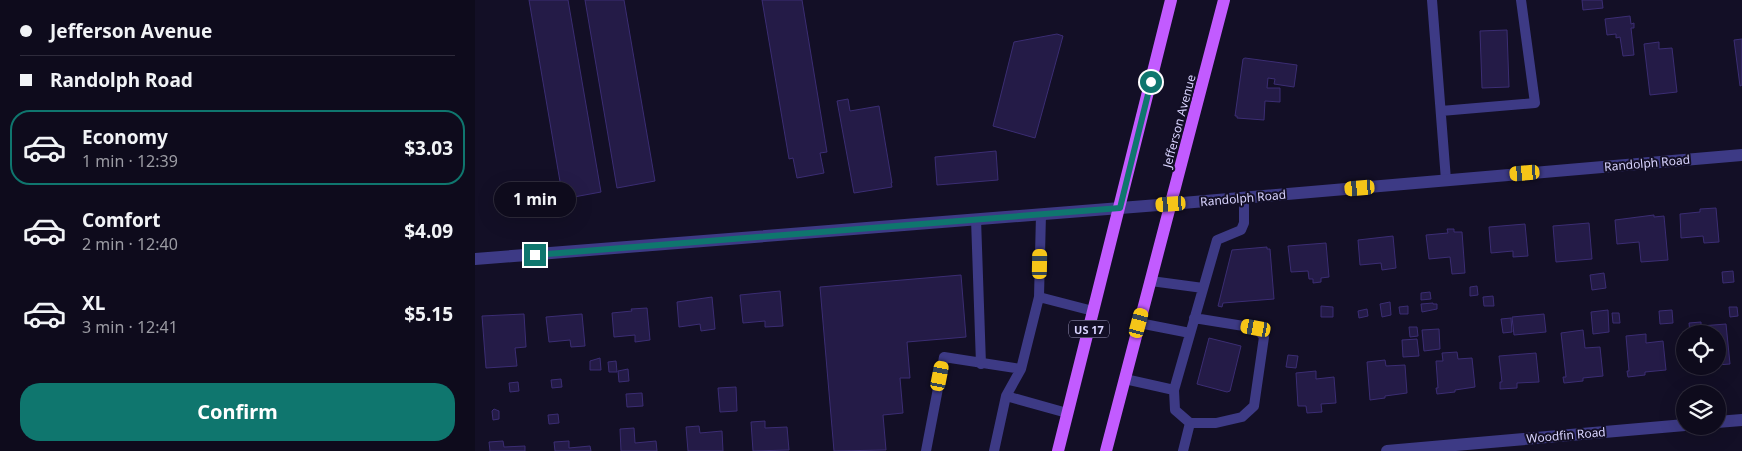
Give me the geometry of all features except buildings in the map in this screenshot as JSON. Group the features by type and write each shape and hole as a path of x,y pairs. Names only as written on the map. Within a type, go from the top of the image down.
{"main road":[{"name":"US 17","path":"1058,451 1171,0"},
{"name":"Jefferson Avenue","path":"1106,451 1224,0"}],"street":[{"name":"Randolph Road","path":"475,259 1245,198 1742,154"},
{"path":"1726,421 1742,420"},
{"name":"Woodfin Road","path":"1387,451 1676,426"}],"lane":[{"path":"1433,0 1446,180"},
{"path":"1441,111 1535,103 1521,0"},
{"path":"1195,318 1256,328 1264,337 1254,406 1242,417 1216,423 1190,423 1175,410 1173,390 1217,240 1241,230 1244,223 1245,198"},
{"path":"994,451 1005,396 1021,369 1039,297 1041,214"},
{"path":"976,219 981,364"},
{"path":"1151,281 1203,288"},
{"path":"1039,297 1093,311"},
{"path":"1139,323 1190,333"},
{"path":"926,451 944,357 1021,369"},
{"path":"1125,379 1173,390"},
{"path":"1005,396 1067,413"},
{"path":"1183,451 1190,423"}],"route":[{"path":"535,255 1120,208 1151,82"}]}
